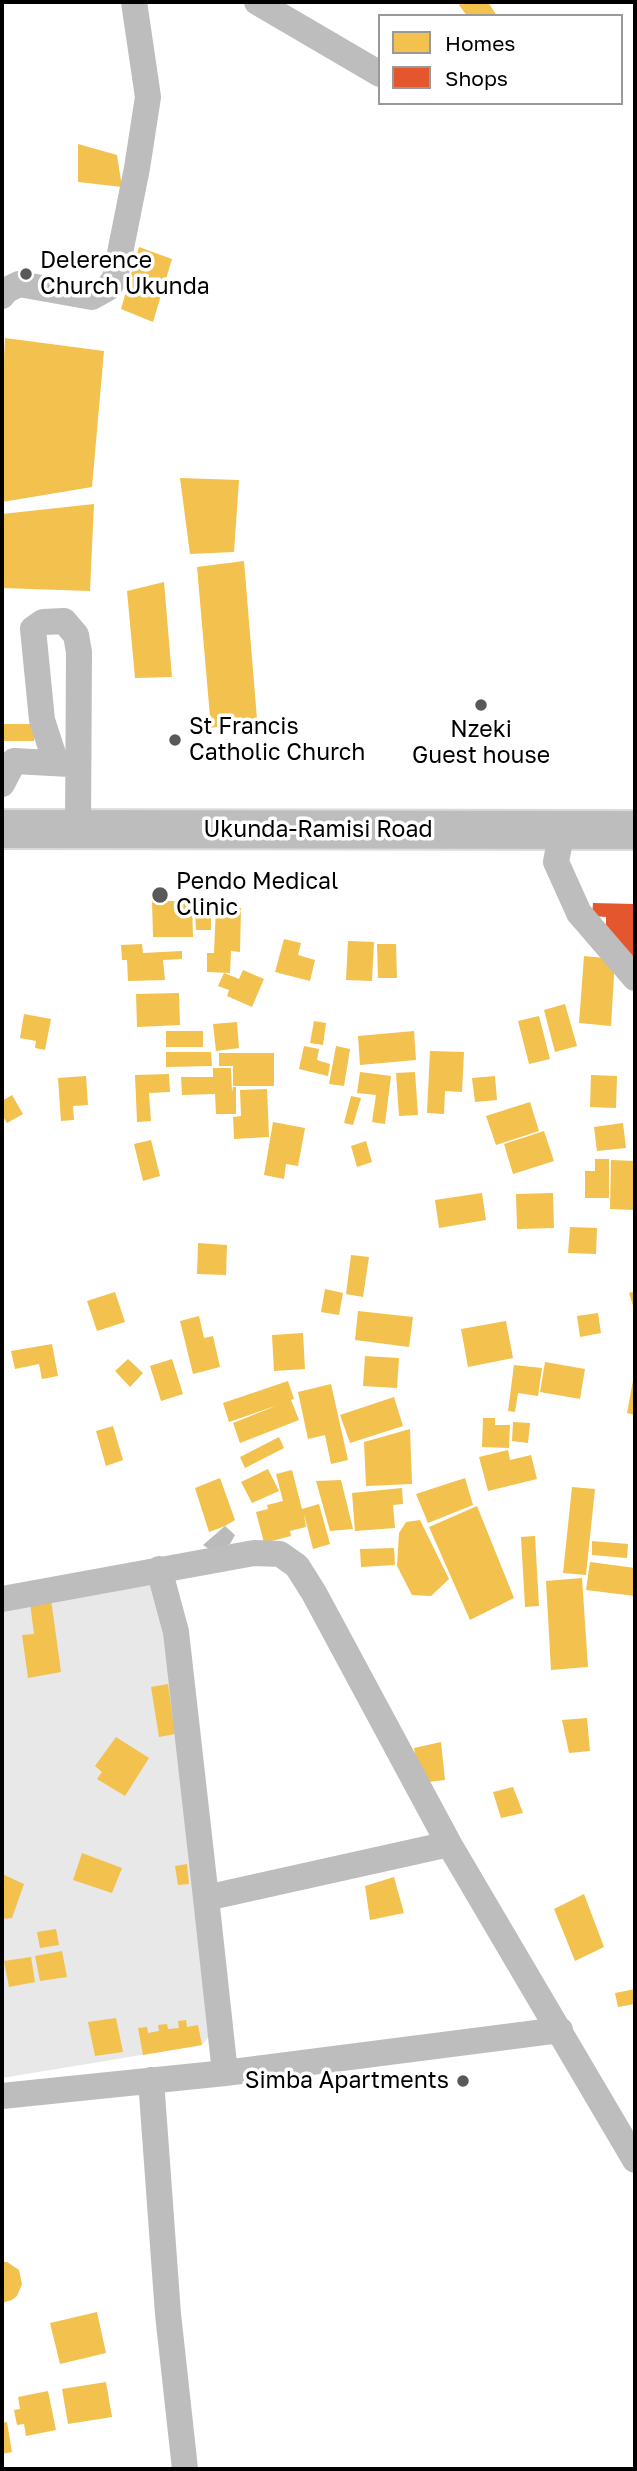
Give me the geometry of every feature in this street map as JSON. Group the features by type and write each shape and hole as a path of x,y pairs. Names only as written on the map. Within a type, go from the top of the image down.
{"highway":[{"name":"Ukunda-Ramisi Road","path":"2,829 635,830"}],"street":[{"path":"2,296 19,284 92,297 108,288 115,278 138,168 148,97 134,2"},
{"path":"257,2 378,73"},
{"path":"2,784 14,761 67,764 78,829"},
{"path":"562,830 556,862 579,913 635,978"},
{"path":"2,1599 265,1552 281,1554 297,1566 449,1844 635,2160"},
{"path":"159,1569 176,1632 225,2073"},
{"path":"206,1898 449,1844"},
{"path":"2,2096 225,2073 560,2030"},
{"path":"151,2080 168,2314 185,2469"}],"shaded area":[{"path":"225,1526 235,1535 230,1544 212,1551 203,1545"},
{"path":"154,1579 169,1633 212,2033 202,2045 2,2078 2,1606"}],"building: Homes":[{"path":"463,2 488,2 496,14 466,14 459,5"},
{"path":"78,144 117,155 122,187 78,182"},
{"path":"139,247 172,259 153,322 121,309"},
{"path":"5,338 104,351 92,487 2,502"},
{"path":"180,478 239,480 234,552 190,554"},
{"path":"94,504 90,591 2,588 2,514"},
{"path":"244,561 257,719 211,728 197,567"},
{"path":"164,582 172,677 135,678 127,591"},
{"path":"3,724 35,724 34,741 3,741"},
{"path":"152,901 192,901 193,937 153,937"},
{"path":"216,907 241,908 240,952 231,951 230,973 207,972 207,953 214,953"},
{"path":"211,910 211,930 196,930 195,911"},
{"path":"284,939 301,943 298,955 315,960 310,981 275,972"},
{"path":"348,941 374,942 372,981 346,980"},
{"path":"142,944 143,953 182,951 182,959 163,960 165,980 128,981 127,960 122,960 121,945"},
{"path":"377,944 396,944 397,978 378,978"},
{"path":"584,956 615,959 611,1026 579,1023"},
{"path":"243,970 264,979 252,1007 227,996 229,990 218,986 224,973 239,979"},
{"path":"179,993 180,1025 137,1027 136,994"},
{"path":"565,1004 577,1046 555,1052 544,1010"},
{"path":"24,1014 51,1019 45,1050 35,1048 36,1041 20,1038"},
{"path":"539,1016 550,1059 529,1064 518,1021"},
{"path":"314,1021 326,1023 323,1045 310,1043"},
{"path":"237,1022 239,1048 216,1051 213,1024"},
{"path":"166,1031 203,1031 203,1047 166,1047"},
{"path":"414,1031 416,1060 360,1065 358,1036"},
{"path":"304,1046 319,1049 317,1060 330,1064 328,1076 299,1069"},
{"path":"336,1046 350,1049 344,1086 329,1084"},
{"path":"430,1051 464,1052 462,1092 445,1091 444,1114 427,1113"},
{"path":"166,1052 211,1052 212,1066 166,1067"},
{"path":"219,1053 274,1053 274,1086 233,1086 233,1066 219,1066"},
{"path":"213,1068 231,1068 232,1092 233,1087 236,1087 236,1114 216,1114 215,1094 182,1095 181,1077 213,1077"},
{"path":"360,1072 391,1076 385,1124 372,1122 376,1095 357,1093"},
{"path":"415,1072 418,1115 399,1116 396,1073"},
{"path":"169,1074 170,1092 149,1093 151,1121 137,1122 135,1075"},
{"path":"591,1075 617,1076 616,1108 590,1107"},
{"path":"86,1076 88,1105 73,1106 74,1120 61,1121 58,1078"},
{"path":"495,1076 497,1100 475,1102 472,1078"},
{"path":"267,1089 269,1137 234,1139 233,1117 241,1116 240,1090"},
{"path":"12,1095 23,1114 7,1123 2,1115 2,1101"},
{"path":"351,1096 361,1098 353,1125 344,1123"},
{"path":"530,1102 539,1131 496,1145 486,1116"},
{"path":"273,1122 305,1128 298,1166 286,1164 284,1179 264,1175"},
{"path":"623,1123 626,1148 597,1151 594,1127"},
{"path":"544,1131 554,1161 513,1174 504,1144"},
{"path":"151,1140 160,1176 143,1181 134,1144"},
{"path":"366,1141 372,1162 357,1167 351,1146"},
{"path":"595,1159 609,1159 609,1198 585,1198 585,1171 595,1171"},
{"path":"611,1160 635,1161 634,1210 610,1209"},
{"path":"482,1193 486,1220 439,1228 435,1200"},
{"path":"553,1193 554,1228 517,1229 516,1194"},
{"path":"570,1227 597,1228 596,1254 568,1253"},
{"path":"198,1243 227,1245 226,1275 197,1274"},
{"path":"351,1255 369,1257 363,1297 346,1294"},
{"path":"325,1289 343,1293 339,1315 321,1312"},
{"path":"635,1291 635,1312 629,1293"},
{"path":"115,1292 125,1322 97,1331 87,1301"},
{"path":"358,1311 413,1317 409,1347 355,1340"},
{"path":"598,1313 601,1333 580,1337 577,1316"},
{"path":"199,1316 204,1338 213,1336 220,1367 193,1374 180,1321"},
{"path":"506,1321 513,1358 468,1367 461,1329"},
{"path":"303,1333 305,1369 274,1371 272,1335"},
{"path":"52,1344 58,1376 42,1379 39,1364 15,1369 11,1351"},
{"path":"365,1356 399,1358 397,1388 363,1386"},
{"path":"128,1359 143,1373 130,1387 115,1371"},
{"path":"172,1359 183,1394 161,1401 150,1366"},
{"path":"545,1362 585,1369 580,1399 540,1392"},
{"path":"514,1365 542,1368 538,1396 518,1393 515,1412 508,1411"},
{"path":"635,1375 635,1415 627,1413"},
{"path":"288,1381 294,1399 291,1400 299,1420 240,1443 233,1423 278,1405 229,1422 223,1403"},
{"path":"331,1384 348,1460 331,1464 325,1435 308,1439 298,1392"},
{"path":"394,1397 403,1426 350,1443 340,1415"},
{"path":"483,1418 495,1418 495,1425 510,1425 509,1448 482,1447"},
{"path":"513,1422 530,1423 528,1443 512,1441"},
{"path":"113,1426 123,1460 106,1466 96,1431"},
{"path":"410,1429 412,1484 366,1486 364,1442"},
{"path":"279,1437 284,1448 245,1468 240,1457"},
{"path":"508,1450 510,1460 531,1455 537,1479 488,1491 479,1457"},
{"path":"268,1469 279,1491 252,1503 241,1482"},
{"path":"292,1470 302,1509 319,1504 330,1544 313,1549 304,1514 306,1527 290,1531 291,1536 264,1543 256,1512 268,1509 267,1505 283,1501 276,1474"},
{"path":"220,1478 235,1520 209,1532 195,1488"},
{"path":"465,1478 473,1505 428,1523 416,1494"},
{"path":"341,1480 353,1529 330,1531 316,1481"},
{"path":"572,1487 595,1489 586,1575 563,1573"},
{"path":"402,1488 403,1504 393,1505 395,1528 355,1531 352,1493"},
{"path":"477,1506 514,1598 470,1620 429,1527"},
{"path":"420,1520 449,1579 431,1596 412,1595 397,1566 399,1533 406,1522"},
{"path":"535,1536 539,1606 525,1607 521,1537"},
{"path":"592,1541 628,1544 627,1558 592,1555"},
{"path":"394,1548 395,1565 361,1567 360,1549"},
{"path":"590,1562 635,1568 635,1596 586,1590"},
{"path":"582,1578 588,1667 551,1670 546,1581"},
{"path":"51,1599 61,1672 28,1678 22,1635 34,1634 30,1603"},
{"path":"168,1684 175,1734 159,1737 151,1687"},
{"path":"587,1718 590,1751 569,1753 562,1720"},
{"path":"116,1737 149,1758 125,1796 97,1779 102,1772 95,1766"},
{"path":"441,1742 445,1780 420,1783 414,1748"},
{"path":"513,1787 523,1813 501,1818 493,1792"},
{"path":"82,1853 122,1868 112,1893 73,1880"},
{"path":"187,1864 189,1884 178,1885 175,1866"},
{"path":"2,1874 24,1884 12,1918 2,1919"},
{"path":"394,1877 404,1913 370,1920 365,1886"},
{"path":"584,1894 604,1947 575,1961 554,1909"},
{"path":"56,1929 59,1945 40,1948 37,1932"},
{"path":"62,1951 67,1977 40,1981 35,1956"},
{"path":"31,1957 35,1982 9,1987 4,1961"},
{"path":"635,1989 635,2004 618,2007 615,1993"},
{"path":"116,2018 123,2052 95,2056 88,2022"},
{"path":"186,2020 187,2027 198,2025 202,2045 143,2055 138,2028 147,2027 148,2033 159,2031 158,2025 167,2024 168,2029 179,2028 178,2021"},
{"path":"2,2262 7,2262 19,2270 22,2284 17,2296 2,2303"},
{"path":"97,2312 106,2353 60,2364 50,2323"},
{"path":"106,2382 112,2417 68,2424 62,2389"},
{"path":"48,2391 56,2430 26,2436 24,2424 17,2425 14,2410 20,2409 18,2397"},
{"path":"7,2422 12,2452 2,2454 2,2423"}],"building: Shops":[{"path":"593,903 635,904 635,962 606,937 606,917 592,916"}],"place":[{"name":"Delerence Church Ukunda","path":"26,274"},
{"name":"Nzeki Guest house","path":"481,705"},
{"name":"St Francis Catholic Church","path":"175,740"},
{"name":"Pendo Medical Clinic","path":"160,895"},
{"name":"Simba Apartments","path":"463,2081"}]}
